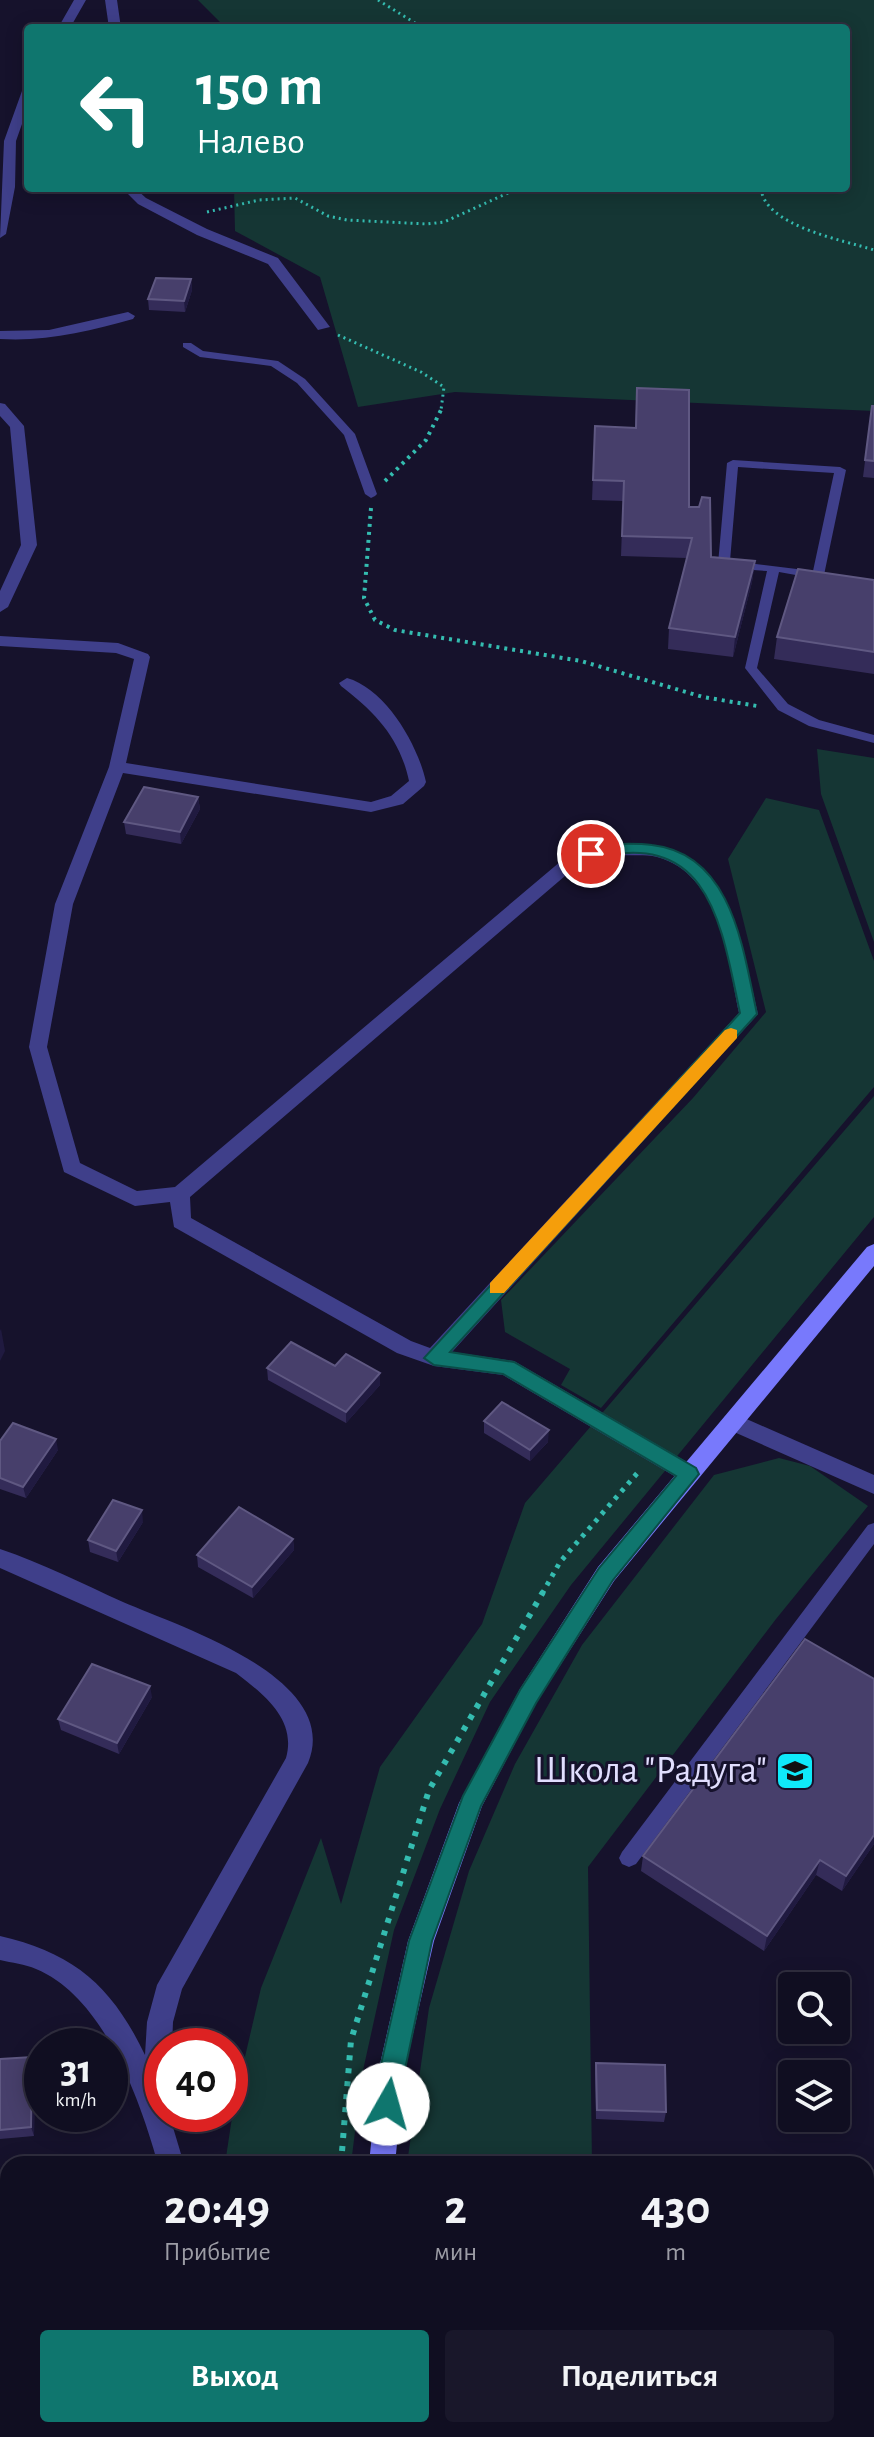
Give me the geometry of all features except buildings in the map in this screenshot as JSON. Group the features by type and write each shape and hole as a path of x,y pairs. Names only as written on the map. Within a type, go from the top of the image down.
{"street":[{"path":"66,24 80,0"},
{"path":"111,0 114,24"},
{"path":"0,234 9,187 10,141 24,102"},
{"path":"132,192 142,201 273,261 323,327"},
{"path":"0,335 25,336 76,330 128,316"},
{"path":"0,407 17,426 29,545 0,607"},
{"path":"0,641 118,648 142,657 117,767 64,904 38,1047 71,1167 135,1199 180,1194 573,860 609,849 653,850 685,861 712,886 733,940 749,1014 434,1358"},
{"path":"117,767 371,807 397,800 418,782 414,757 398,729 376,705 347,683"},
{"path":"180,1194 181,1222 404,1347 434,1358 507,1367 689,1474"},
{"path":"383,2156 391,2073 421,1941 471,1803 528,1696 606,1574 874,1252"},
{"path":"733,1422 874,1485"},
{"path":"0,1558 244,1666 279,1692 296,1724 300,1751 285,1784 170,1985 160,2028"},
{"path":"0,1948 51,1963 108,2012 144,2080"},
{"path":"163,2132 169,2156"}],"lane":[{"path":"187,345 200,354 274,363 301,381 349,434 371,494"},
{"path":"733,463 840,470 825,576 774,568 724,564 733,463"},
{"path":"774,568 751,668 783,707 814,723 874,739"},
{"path":"629,1858 874,1530"}],"path":[{"path":"378,0 417,24"},
{"path":"175,217 259,200 295,198 328,216 347,220 427,224 444,222 510,192"},
{"path":"761,192 762,199 783,220 874,250"},
{"path":"323,327 421,372 444,387 440,416 421,448 371,494 374,524 371,555 361,583 366,607 375,620 425,636 614,670 729,705 783,707"}],"green space":[{"path":"198,0 874,0 874,411 455,392 358,407 320,277 235,231 234,192 850,192 850,24 222,24"},
{"path":"817,749 874,758 874,942 821,794"},
{"path":"766,798 819,810 874,961 874,1087 601,1408 561,1385 570,1369 505,1332 501,1300 693,1098 766,1012 728,859"},
{"path":"874,1096 874,1217 571,1585 490,1702 440,1809 394,1930 362,2075 352,2156 226,2156 230,2132 248,2132 248,2044 261,1988 321,1838 341,1904 380,1767 482,1624 525,1503"},
{"path":"779,1458 810,1466 868,1506 776,1619 588,1867 592,2156 408,2156 429,2008 469,1871 515,1764 582,1645 714,1475"}],"slow traffic":[{"path":"497,1288 731,1034"}],"place":[{"name":"Школа \"Радуга\"","path":"795,1771"}],"route":[{"path":"388,2104 391,2073 421,1941 471,1803 528,1696 606,1574 689,1474 507,1367 434,1358 749,1014 733,940 712,886 685,861 653,850 609,849 591,854"}]}
